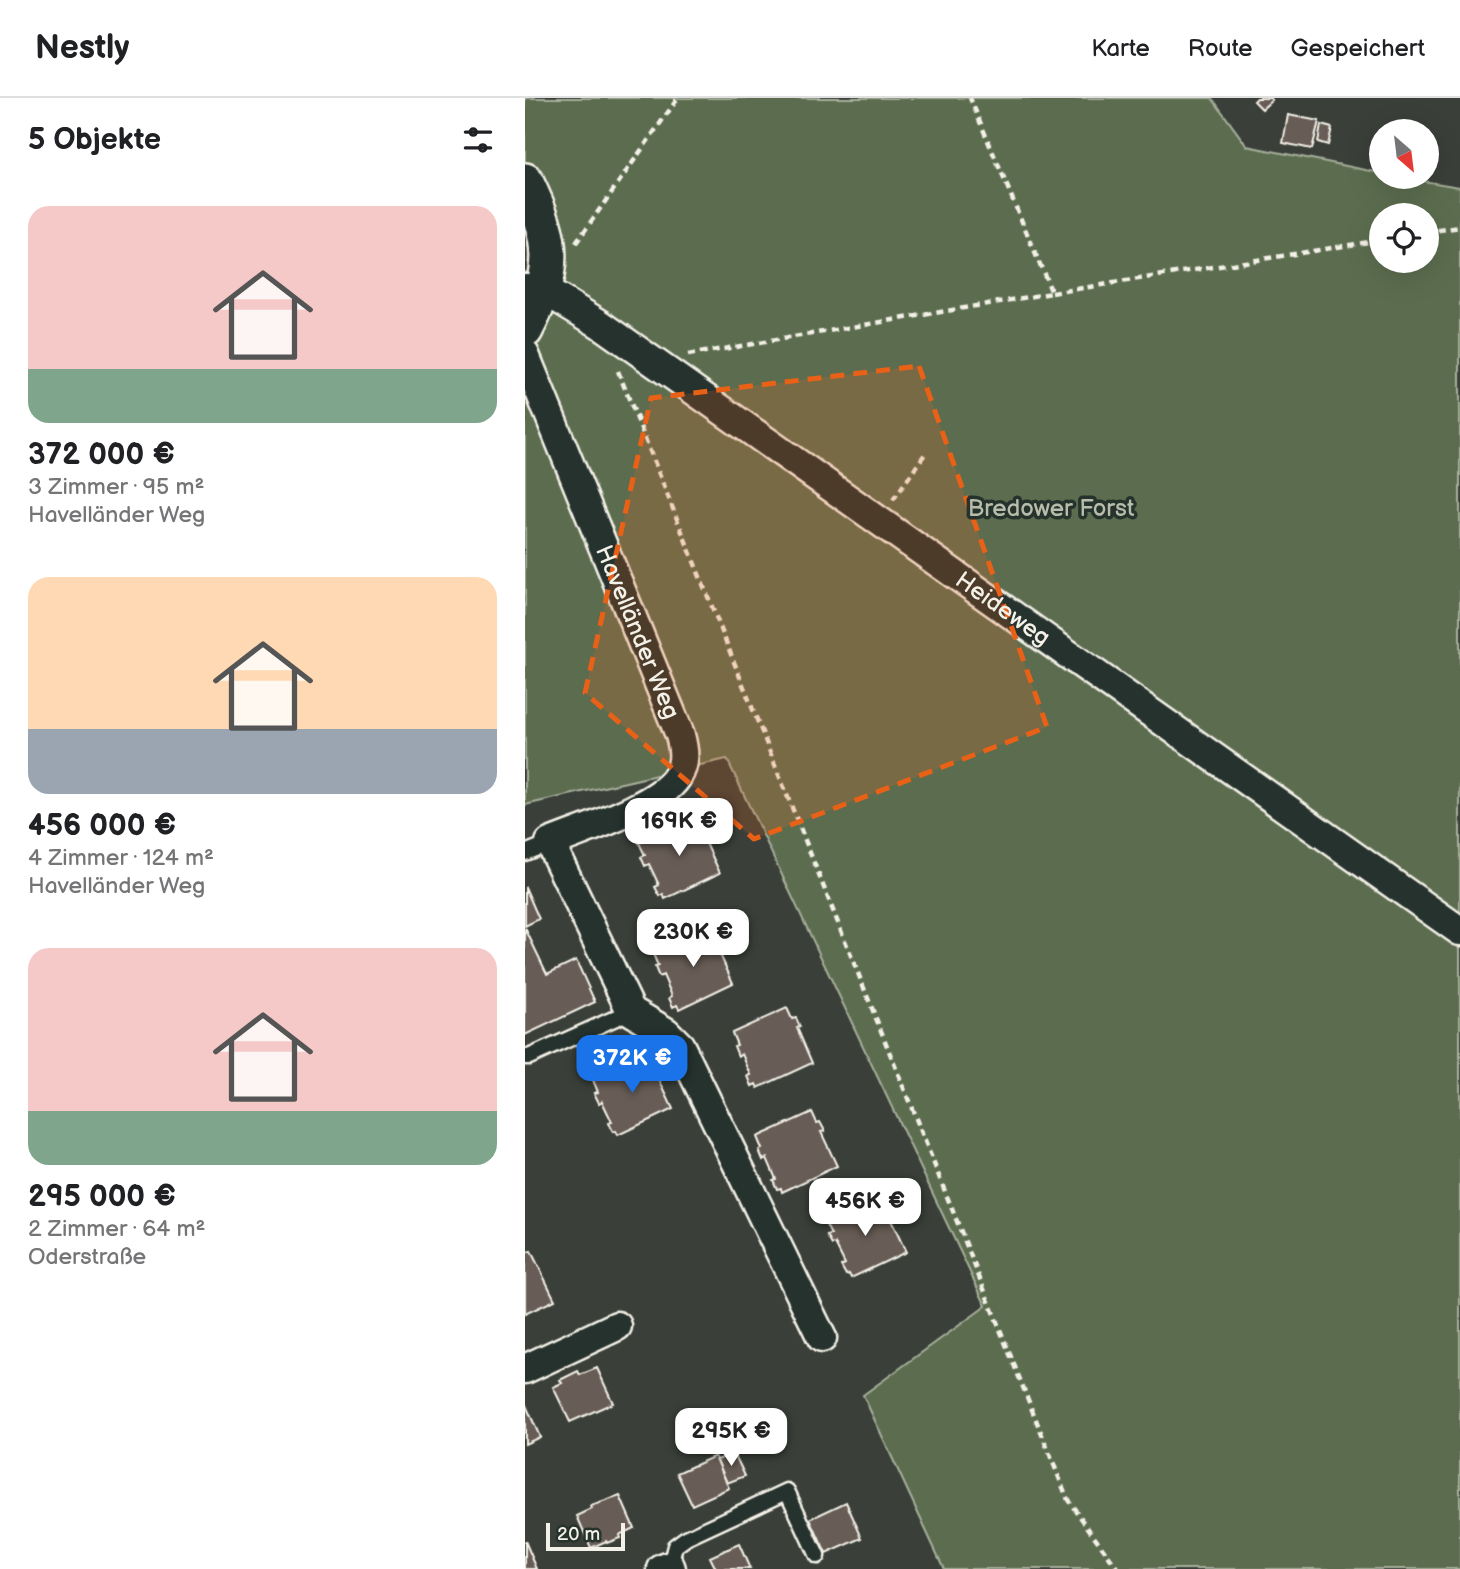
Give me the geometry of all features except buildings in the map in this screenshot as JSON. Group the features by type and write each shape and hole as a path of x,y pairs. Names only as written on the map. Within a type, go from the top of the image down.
{"street":[{"path":"525,181 538,208 548,240 525,330"},
{"name":"Heideweg","path":"534,289 600,324 1460,931"},
{"name":"Havelländer Weg","path":"525,355 680,734 684,753 676,778 661,793 640,806 538,848 631,1011"},
{"path":"631,1011 666,1032 680,1046 822,1338"},
{"path":"525,1369 617,1326"}],"lane":[{"path":"525,1057 631,1011"},
{"path":"668,1568 675,1546 686,1538 787,1491 817,1556"}],"path":[{"path":"575,245 678,98"},
{"path":"970,98 1052,293"},
{"path":"1439,230 1460,227"},
{"path":"650,361 1369,242"},
{"path":"600,324 1068,1500 1118,1569"},
{"path":"879,521 927,451"}],"highlighted area":[{"path":"919,366 1047,727 754,839 585,693 651,398"}],"green space":[{"name":"Bredower Forst","path":"525,98 1212,98 1247,146 1369,171 1369,189 1439,189 1439,184 1460,187 1460,1569 944,1569 863,1395 986,1306 727,759 525,805 525,330 544,290 525,170"}]}
